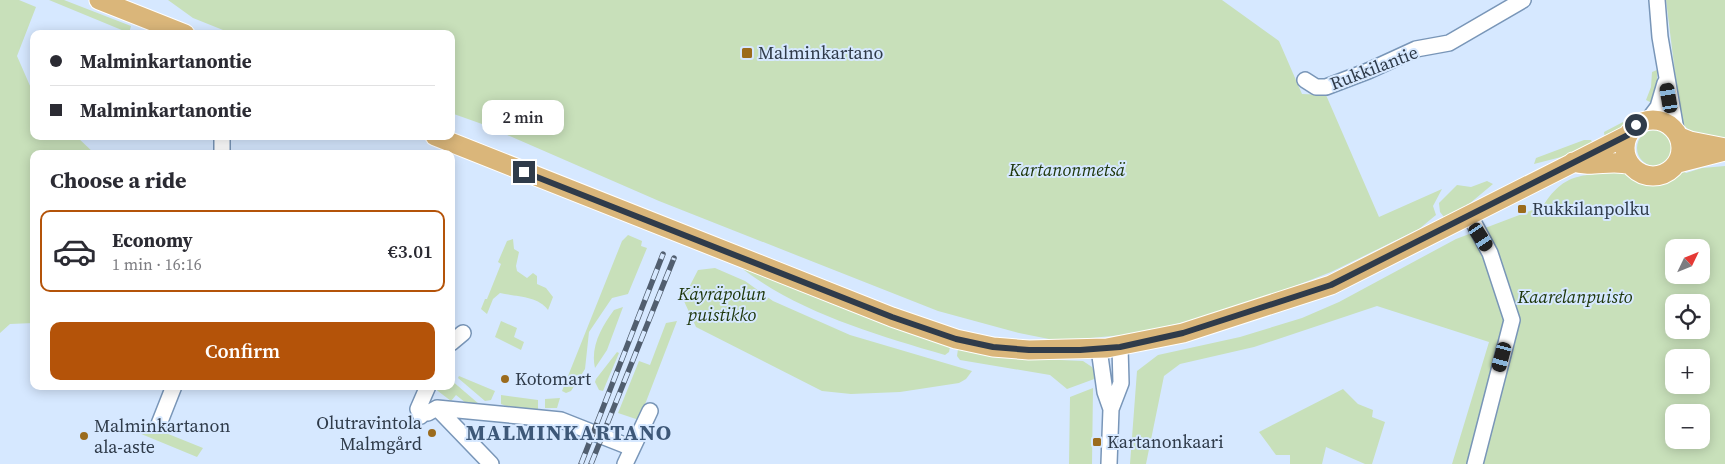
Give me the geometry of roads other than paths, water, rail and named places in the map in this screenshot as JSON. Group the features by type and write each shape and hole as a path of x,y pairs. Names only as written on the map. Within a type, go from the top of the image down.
{"main road":[{"path":"99,0 175,30"},
{"path":"1631,165 1625,147 1628,135 1636,125 1649,120 1664,121 1690,141 1725,150"},
{"path":"1573,162 1583,165 1614,163 1631,165 1643,174 1659,176 1673,169 1678,163 1682,146 1678,133"},
{"path":"445,140 892,317 956,339 993,347 1029,350 1120,347 1222,322 1331,285 1628,135"},
{"path":"1678,163 1725,150"}],"street":[{"name":"Rukkilantie","path":"1305,80 1316,87 1326,87 1368,71 1416,49 1448,43 1523,0"},
{"path":"1657,0 1666,79 1678,133"},
{"path":"1649,120 1663,96 1666,79"},
{"path":"1469,214 1490,253 1512,320 1474,464"},
{"path":"455,339 462,333"},
{"path":"1109,464 1111,409 1121,383 1120,347"},
{"path":"1100,349 1105,392 1111,409"},
{"path":"159,424 172,390"},
{"path":"426,390 418,409 428,412 490,407 541,413 632,448"},
{"path":"625,464 650,411"},
{"path":"428,412 491,464"}],"railway":[{"path":"581,464 663,254"},
{"path":"591,464 674,258"}],"place":[{"name":"Malminkartano","path":"747,53"},
{"name":"Rukkilanpolku","path":"1522,209"},
{"name":"Kotomart","path":"505,379"},
{"name":"Olutravintola Malmgård","path":"432,433"},
{"name":"Malminkartanon ala-aste","path":"84,436"},
{"name":"Kartanonkaari","path":"1097,442"}],"district":[{"name":"MALMINKARTANO","path":"569,432"}],"park label":[{"name":"Kartanonmetsä","path":"1067,170"},
{"name":"Kaarelanpuisto","path":"1575,297"},
{"name":"Käyräpolun puistikko","path":"722,304"}]}
